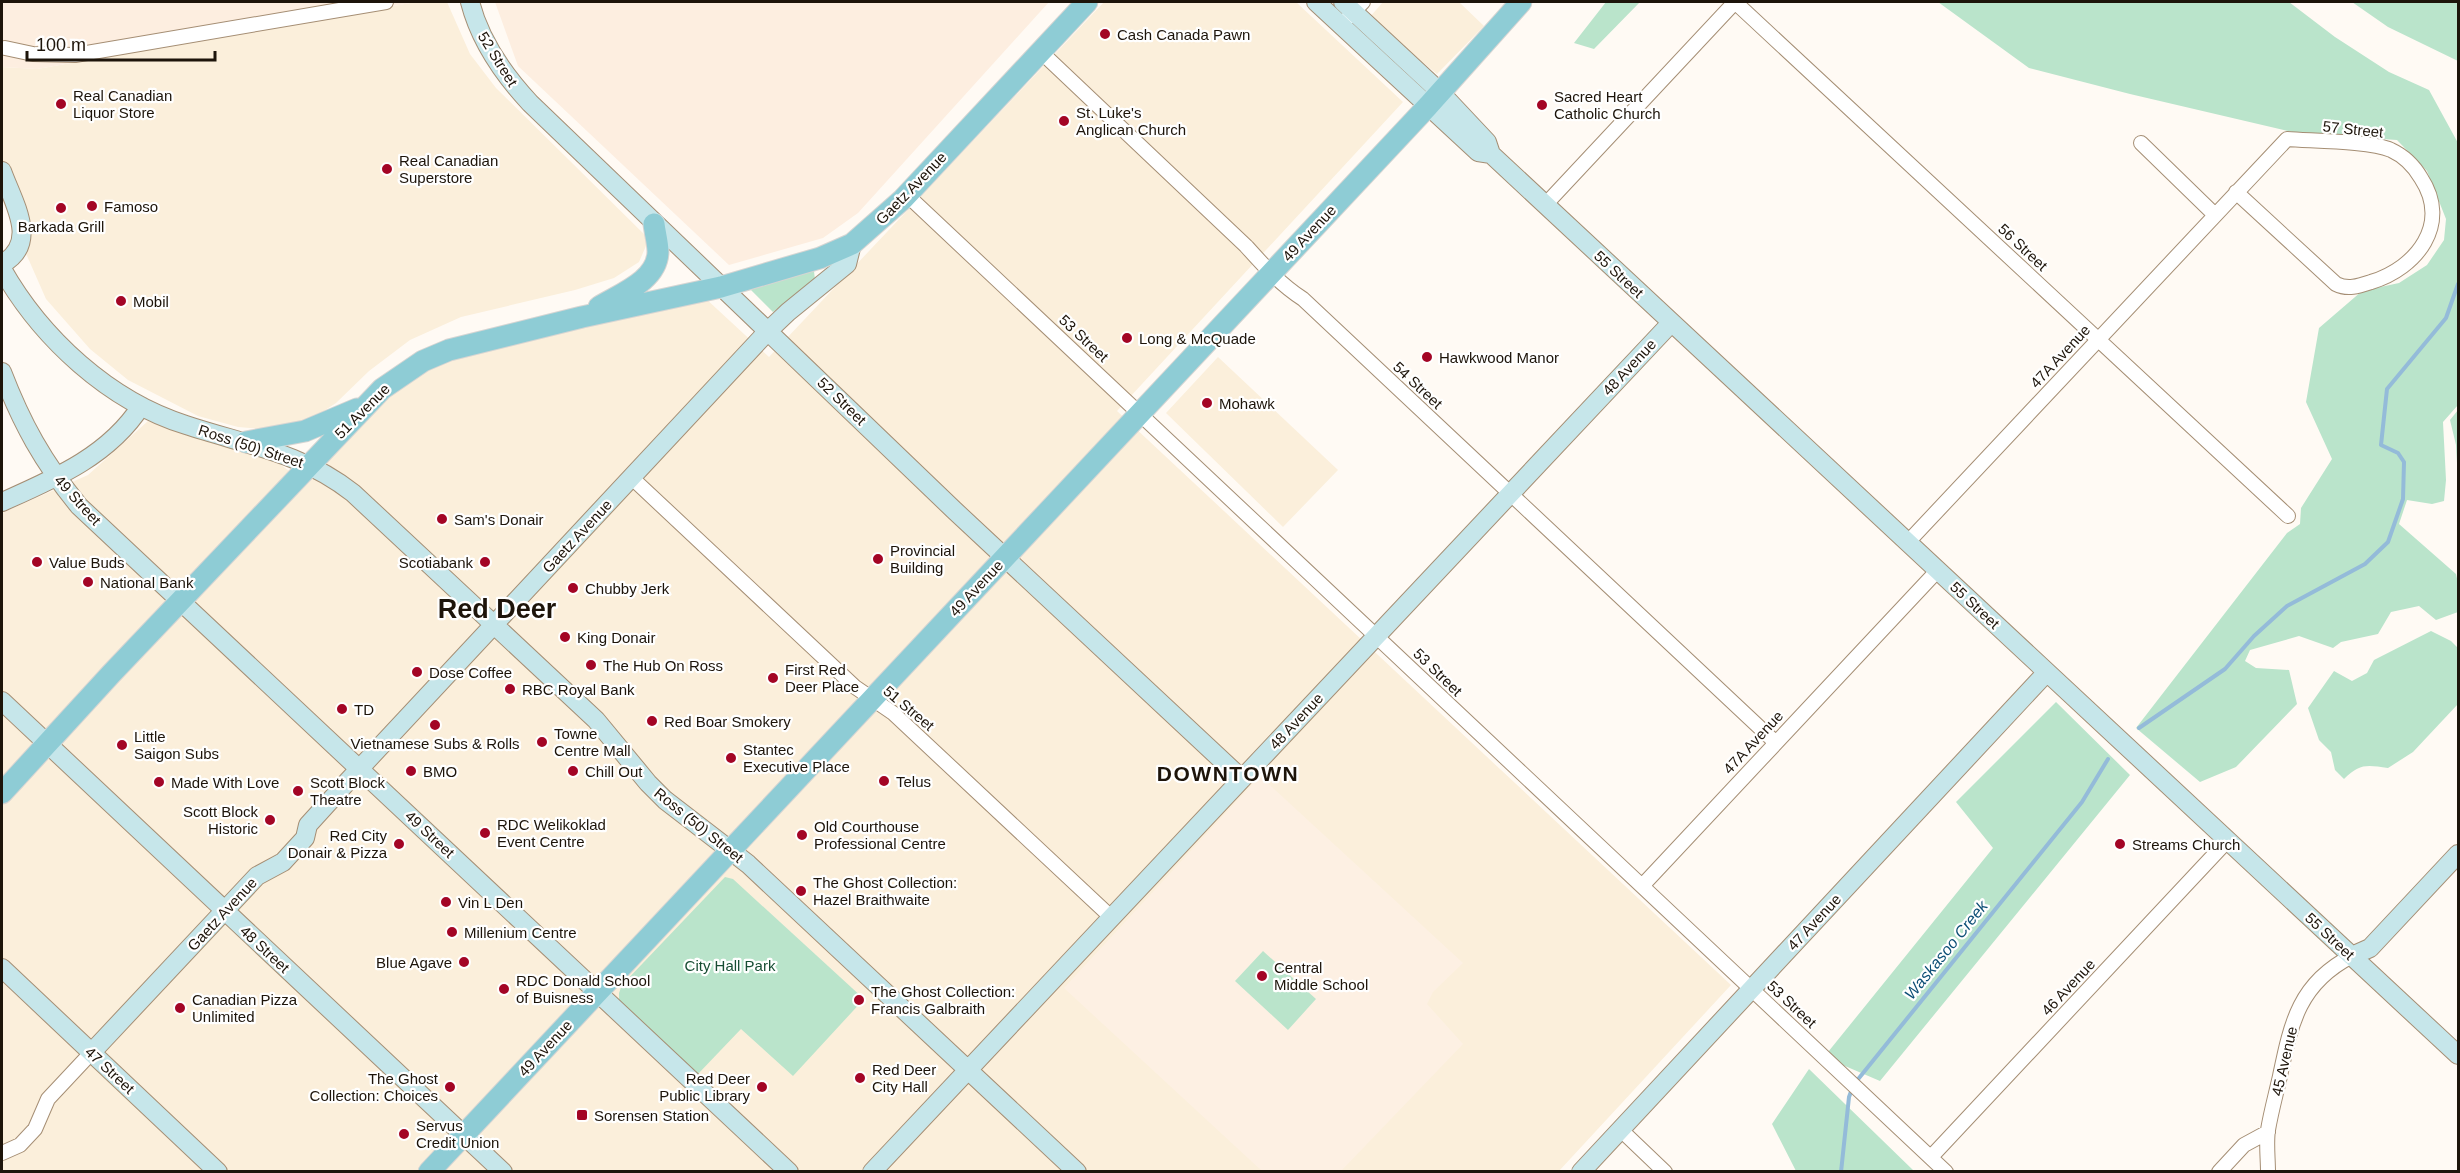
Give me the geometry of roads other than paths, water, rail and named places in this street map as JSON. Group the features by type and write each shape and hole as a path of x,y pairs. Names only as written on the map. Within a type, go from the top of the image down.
{"main road":[{"name":"Gaetz Avenue","path":"852,244 907,195 1086,2"},
{"name":"49 Avenue","path":"429,1172 1271,274 1521,2"},
{"path":"582,316 648,276 654,268 658,254 654,224"},
{"name":"51 Avenue","path":"2,793 366,405 394,380 423,361 442,352 582,316 721,286 820,258 852,244"},
{"path":"246,442 305,431 366,405"}],"street":[{"path":"5,48 33,54 75,55 386,2"},
{"name":"52 Street","path":"470,2 485,42 518,90 654,224 1242,779"},
{"name":"55 Street","path":"1316,2 1350,10 1434,99 1478,152 1491,154 2458,1055"},
{"path":"1545,205 1735,2"},
{"name":"56 Street","path":"1735,2 2288,516"},
{"name":"54 Street","path":"1040,51 1246,246 1271,274 1303,299 1775,742"},
{"name":"57 Street","path":"2287,139 2378,147 2394,151 2418,172 2430,198 2432,219 2425,242 2409,263 2384,278 2343,288 2236,192 2287,139"},
{"path":"2141,143 2215,214"},
{"path":"2,171 22,230 22,241 18,250 2,264"},
{"name":"47A Avenue","path":"1908,542 2236,192"},
{"name":"53 Street","path":"907,195 1946,1172"},
{"name":"Gaetz Avenue","path":"2,1153 20,1145 35,1129 48,1099 256,876 283,862 305,838 308,825 359,768 768,331 847,264 852,244"},
{"name":"Ross (50) Street","path":"2,269 27,309 50,335 112,389 141,406 184,425 283,453 310,465 353,493 596,720 648,783 684,816 748,864 1077,1172"},
{"name":"48 Avenue","path":"872,1172 1671,322"},
{"name":"49 Street","path":"2,372 33,443 79,506 789,1172"},
{"path":"2,502 56,477 101,450 129,423 141,406"},
{"name":"51 Street","path":"631,477 855,687 893,713 1111,917"},
{"name":"47A Avenue","path":"1642,886 1938,570"},
{"name":"47 Avenue","path":"1581,1172 2047,672"},
{"name":"48 Street","path":"2,701 502,1172"},
{"name":"46 Avenue","path":"1931,1158 2228,840"},
{"name":"45 Avenue","path":"2268,1172 2268,1132 2295,1015 2304,998 2328,971 2370,948 2458,854"},
{"name":"47 Street","path":"2,968 218,1172"},
{"path":"1621,1130 1665,1172"},
{"path":"2219,1172 2244,1145 2268,1132"}],"waterway":[{"name":"Waskasoo Creek","path":"2139,728 2225,669 2254,636 2287,606 2365,564 2388,542 2403,499 2404,462 2398,453 2381,445 2387,389 2446,318 2458,284"},
{"name":"Waskasoo Creek","path":"1855,1083 2082,802 2108,759"},
{"name":"Waskasoo Creek","path":"1841,1172 1849,1097 1852,1089"}],"place":[{"name":"Cash Canada Pawn","path":"1105,34"},
{"name":"Real Canadian Liquor Store","path":"61,104"},
{"name":"Sacred Heart Catholic Church","path":"1542,105"},
{"name":"St. Luke's Anglican Church","path":"1064,121"},
{"name":"Real Canadian Superstore","path":"387,169"},
{"name":"Famoso","path":"92,206"},
{"name":"Barkada Grill","path":"61,208"},
{"name":"Mobil","path":"121,301"},
{"name":"Long & McQuade","path":"1127,338"},
{"name":"Hawkwood Manor","path":"1427,357"},
{"name":"Mohawk","path":"1207,403"},
{"name":"Sam's Donair","path":"442,519"},
{"name":"Provincial Building","path":"878,559"},
{"name":"Value Buds","path":"37,562"},
{"name":"Scotiabank","path":"485,562"},
{"name":"National Bank","path":"88,582"},
{"name":"Chubby Jerk","path":"573,588"},
{"name":"King Donair","path":"565,637"},
{"name":"The Hub On Ross","path":"591,665"},
{"name":"Dose Coffee","path":"417,672"},
{"name":"First Red Deer Place","path":"773,678"},
{"name":"RBC Royal Bank","path":"510,689"},
{"name":"TD","path":"342,709"},
{"name":"Red Boar Smokery","path":"652,721"},
{"name":"Vietnamese Subs & Rolls","path":"435,725"},
{"name":"Towne Centre Mall","path":"542,742"},
{"name":"Little Saigon Subs","path":"122,745"},
{"name":"Stantec Executive Place","path":"731,758"},
{"name":"BMO","path":"411,771"},
{"name":"Chill Out","path":"573,771"},
{"name":"Telus","path":"884,781"},
{"name":"Made With Love","path":"159,782"},
{"name":"Scott Block Theatre","path":"298,791"},
{"name":"Scott Block Historic","path":"270,820"},
{"name":"RDC Welikoklad Event Centre","path":"485,833"},
{"name":"Old Courthouse Professional Centre","path":"802,835"},
{"name":"Red City Donair & Pizza","path":"399,844"},
{"name":"Streams Church","path":"2120,844"},
{"name":"The Ghost Collection: Hazel Braithwaite","path":"801,891"},
{"name":"Vin L Den","path":"446,902"},
{"name":"Millenium Centre","path":"452,932"},
{"name":"Blue Agave","path":"464,962"},
{"name":"Central Middle School","path":"1262,976"},
{"name":"RDC Donald School of Buisness","path":"504,989"},
{"name":"The Ghost Collection: Francis Galbraith","path":"859,1000"},
{"name":"Canadian Pizza Unlimited","path":"180,1008"},
{"name":"Red Deer City Hall","path":"860,1078"},
{"name":"The Ghost Collection: Choices","path":"450,1087"},
{"name":"Red Deer Public Library","path":"762,1087"},
{"name":"Sorensen Station","path":"582,1115"},
{"name":"Servus Credit Union","path":"404,1134"}],"district":[{"name":"Red Deer","path":"497,609"},
{"name":"DOWNTOWN","path":"1228,773"}],"park label":[{"name":"City Hall Park","path":"730,965"}]}
